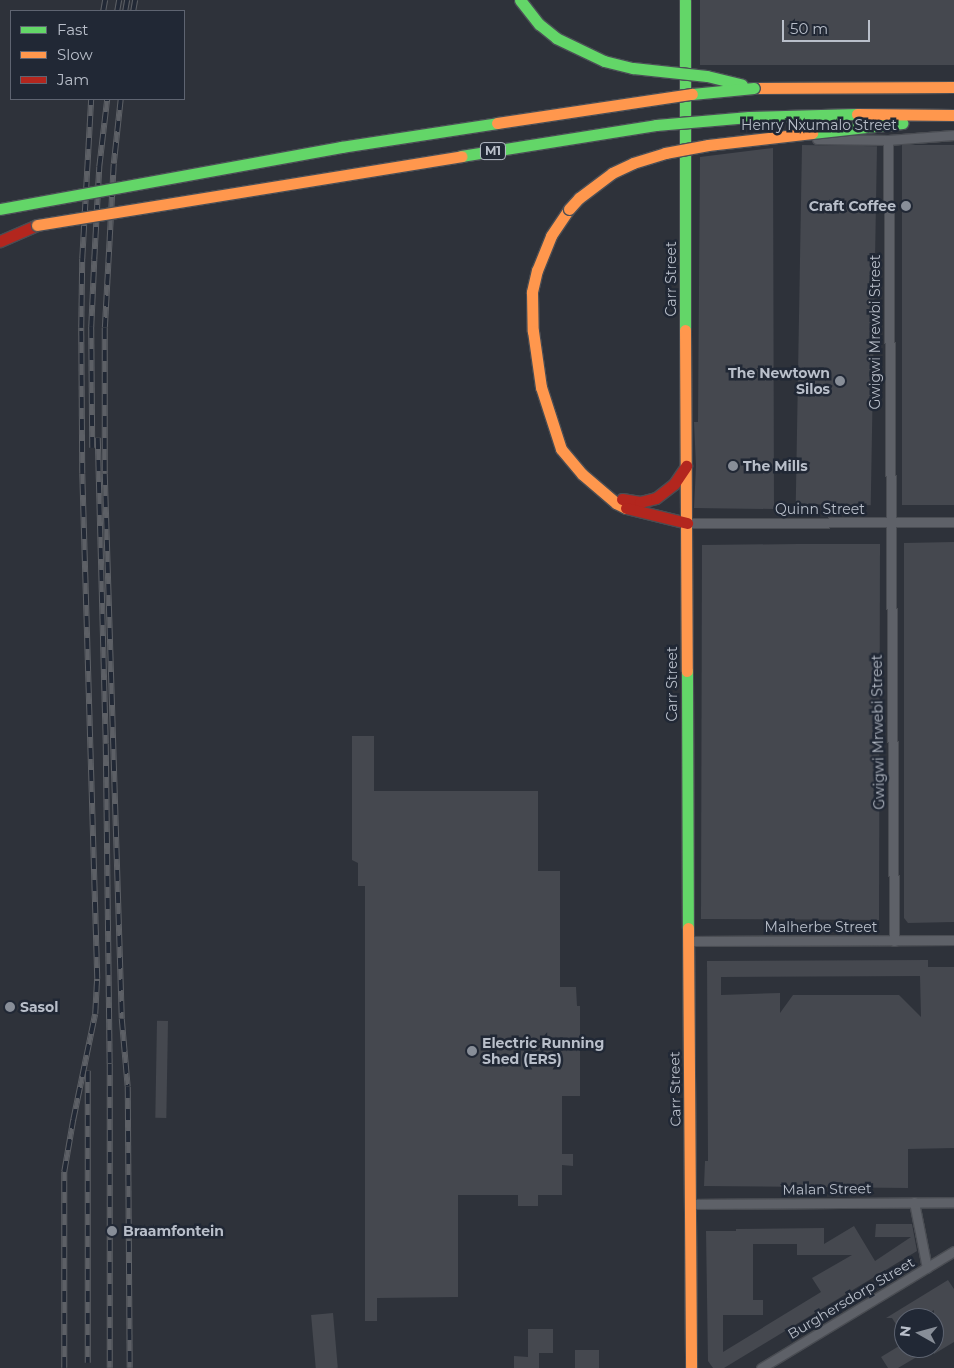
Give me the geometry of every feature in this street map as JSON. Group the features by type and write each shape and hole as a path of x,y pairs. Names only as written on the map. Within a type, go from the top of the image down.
{"main road":[{"path":"520,0 539,24 556,38 604,61 633,68 707,76 754,88"},
{"name":"Carr Street","path":"685,0 684,139 689,941 696,1204 691,1368"},
{"name":"M1","path":"0,209 341,148 661,97 754,88 954,87"},
{"name":"M1","path":"0,232 656,125 749,117 877,114 954,116"},
{"path":"687,523 629,509 608,497 571,462 561,448 555,435 541,387 533,331 532,292 536,270 551,236 569,209 579,198 612,173 633,163 665,153 708,145 954,116"},
{"path":"0,241 36,225"},
{"path":"608,497 640,502 656,498 674,484 686,466"}],"street":[{"name":"Henry Nxumalo Street","path":"684,139 888,140 954,135"},
{"name":"Gwigwi Mrewbi Street","path":"888,140 890,523"},
{"name":"Quinn Street","path":"687,523 954,522"},
{"name":"Gwigwi Mrwebi Street","path":"890,523 894,940"},
{"name":"Malherbe Street","path":"689,941 954,940"},
{"path":"914,1202 927,1268"},
{"name":"Malan Street","path":"696,1204 954,1202"},
{"name":"Burghersdorp Street","path":"761,1368 954,1251"}],"building":[{"path":"700,0 954,0 954,65 700,65"},
{"path":"802,145 877,146 871,505 796,504"},
{"path":"902,145 954,145 954,505 902,505"},
{"path":"773,148 774,509 694,508 696,466 694,422 698,422 700,157"},
{"path":"954,542 954,922 908,923 904,918 904,543"},
{"path":"880,544 879,920 701,919 702,545"},
{"name":"Electric Running Shed (ERS)","path":"352,736 374,736 374,791 538,791 538,871 560,871 560,987 576,987 577,1006 580,1006 580,1096 562,1096 562,1154 573,1154 573,1166 562,1165 562,1195 538,1195 538,1206 518,1206 518,1195 458,1195 458,1297 377,1298 377,1321 365,1321 365,886 358,886 358,863 352,860"},
{"path":"928,960 928,967 954,967 954,1148 908,1149 908,1188 704,1186 705,1161 708,1161 707,961","holes":["920,976 921,1017 899,995 793,995 780,1013 780,993 721,995 721,977"]},
{"path":"157,1021 168,1021 166,1118 155,1118"},
{"path":"876,1224 912,1224 917,1251 724,1368 713,1368 708,1361 706,1231 824,1228 824,1244 854,1226 875,1261 911,1237 875,1237","holes":["753,1244 797,1244 797,1255 852,1255 812,1278 821,1292 723,1352 723,1315 763,1315 763,1300 753,1300"]},
{"path":"948,1280 954,1289 954,1342 944,1348 944,1308 902,1308"},
{"path":"333,1313 338,1368 316,1368 311,1315"},
{"path":"894,1313 894,1321 892,1318 886,1318"},
{"path":"528,1329 553,1329 553,1353 539,1353 539,1368 514,1368 514,1356 528,1357"},
{"path":"894,1349 894,1358 915,1358 898,1368 888,1368 881,1357"},
{"path":"575,1350 599,1350 599,1368 575,1368"}],"railway":[{"path":"103,10 105,0"},
{"path":"117,10 119,0"},
{"path":"125,10 127,0"},
{"path":"133,10 135,0"},
{"path":"64,1368 64,1172 95,1014 97,979 82,474 82,259 91,100"},
{"path":"92,448 91,327 99,167 107,100"},
{"path":"121,100 114,164 105,328 105,474 122,1019 128,1087 130,1368"},
{"path":"98,438 106,744 110,1064 110,1368"},
{"path":"88,1071 88,1363"}],"traffic: fast":[{"path":"520,0 539,24 556,38 604,61 633,68 707,76 742,85"},
{"path":"685,0 685,330"},
{"path":"692,94 754,88"},
{"path":"461,156 656,125 749,117 857,114"},
{"path":"0,209 341,147 497,123"},
{"path":"812,133 902,123"},
{"path":"687,671 688,928"}],"traffic: slow":[{"path":"754,88 954,87"},
{"path":"497,123 692,94"},
{"path":"857,114 954,115"},
{"path":"569,209 579,198 612,173 633,163 665,153 708,145 812,133"},
{"path":"37,225 461,156"},
{"path":"569,209 551,236 537,270 532,292 533,331 541,387 561,449 582,474 616,503 626,508"},
{"path":"685,330 687,671"},
{"path":"688,928 691,1368"}],"traffic: jam":[{"path":"0,241 37,225"},
{"path":"622,499 640,502 656,498 674,484 686,466"},
{"path":"626,508 687,523"}],"place":[{"name":"Craft Coffee","path":"906,206"},
{"name":"The Newtown Silos","path":"840,381"},
{"name":"The Mills","path":"733,466"},
{"name":"Sasol","path":"10,1007"},
{"name":"Electric Running Shed (ERS)","path":"472,1051"},
{"name":"Braamfontein","path":"112,1231"}]}
